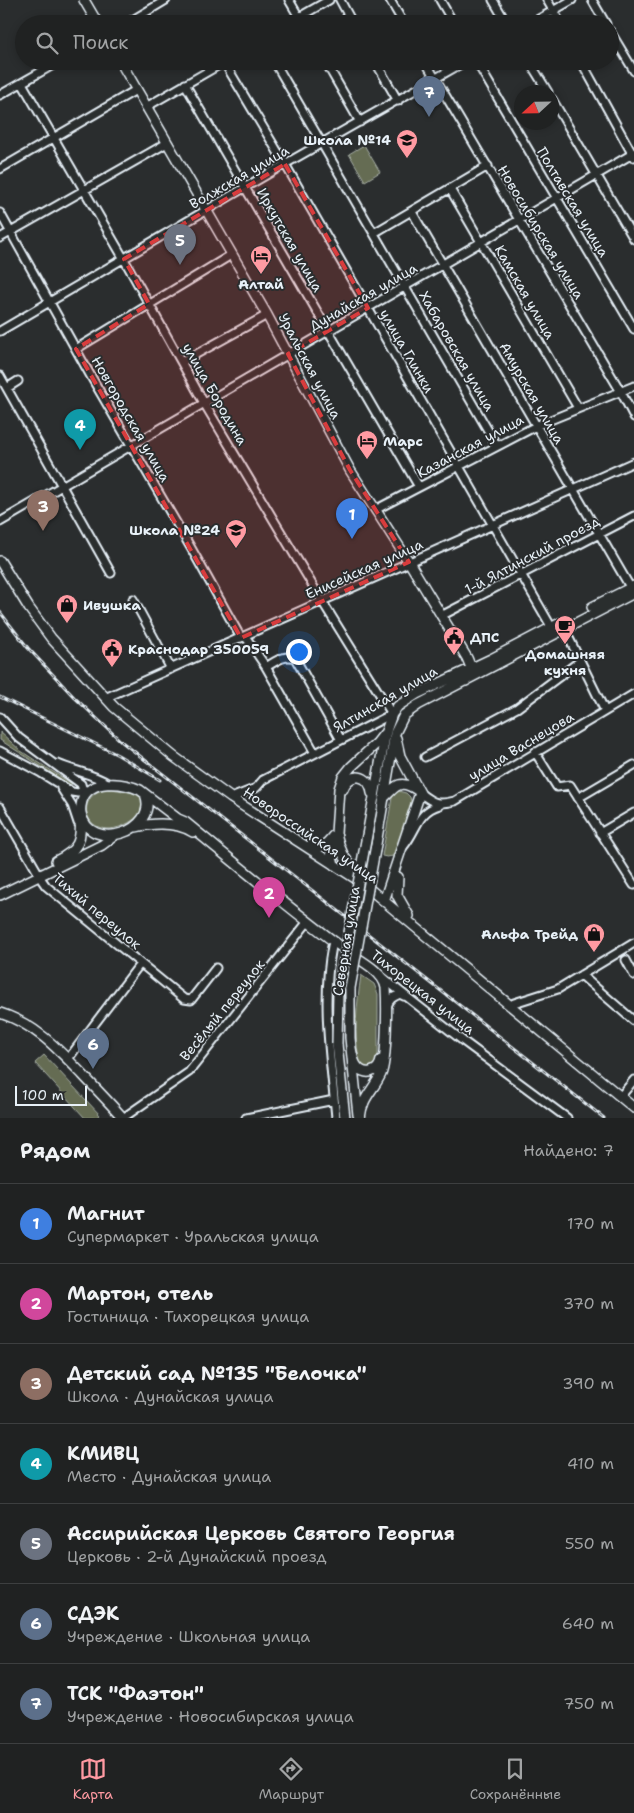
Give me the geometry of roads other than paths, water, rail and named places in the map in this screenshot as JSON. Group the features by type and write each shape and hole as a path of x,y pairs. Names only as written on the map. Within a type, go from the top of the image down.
{"main road":[{"path":"84,0 93,15"},
{"name":"Уральская улица","path":"125,70 267,315 350,470 409,562 471,667"},
{"name":"Новороссийская улица","path":"0,561 29,608 51,638 104,698 173,756 231,798 361,882 409,916 513,1005"},
{"name":"Ялтинская улица","path":"392,714 398,706 417,694 633,588"},
{"name":"Ялтинская улица","path":"404,715 564,628 633,588"},
{"path":"466,681 471,674 471,667"},
{"name":"Северная улица","path":"359,1118 351,1048 350,988 383,799 392,714"},
{"name":"Северная улица","path":"334,865 331,851 336,833 339,788 343,776 390,732 404,715"},
{"path":"385,899 420,793 400,756 390,732"},
{"name":"Северная улица","path":"345,1118 337,1044 338,992 373,801 390,732"},
{"path":"337,818 344,786 347,781 354,777 367,780 371,786 373,801"},
{"path":"383,799 400,783 404,783 420,793"},
{"path":"0,889 38,873 102,845 114,836 136,826 148,811 145,794 134,788 106,784 83,794 80,808 80,840 73,850 68,855 38,873 0,895"},
{"name":"Тихорецкая улица","path":"145,794 178,819 185,822 377,976"},
{"path":"80,808 82,818 90,829 100,834 114,836"},
{"name":"Тихорецкая улица","path":"136,826 172,825 191,830 332,946 362,968 377,976"},
{"path":"304,845 319,848 336,833"},
{"name":"Северная улица","path":"336,833 340,850 345,859 352,868 367,880"},
{"path":"398,862 396,895 409,916"},
{"name":"Новороссийская улица","path":"367,880 385,899 622,1095 634,1108"},
{"path":"351,1048 355,1064 360,1069 373,1072 378,1069 381,1063 385,985 377,976"},
{"path":"359,1118 364,1101 381,1075 384,1058 386,1012 384,995 377,976"},
{"path":"0,1012 16,1018 42,1034 123,1118"},
{"path":"0,1017 22,1026 43,1041 116,1118"},
{"name":"Новороссийская улица","path":"622,1095 634,1102"}],"street":[{"path":"141,15 166,0"},
{"path":"289,0 298,15"},
{"path":"308,15 329,0"},
{"path":"340,0 349,15"},
{"path":"390,0 399,15"},
{"path":"440,0 449,15"},
{"path":"492,0 501,15"},
{"path":"547,0 556,15"},
{"path":"545,15 572,0"},
{"path":"592,0 601,15"},
{"path":"619,45 634,71"},
{"path":"0,95 44,70"},
{"path":"146,107 210,70"},
{"name":"улица Глинки","path":"230,70 552,628"},
{"name":"Хабаровская улица","path":"279,70 497,446"},
{"path":"329,70 360,122"},
{"path":"380,70 398,100"},
{"name":"Новосибирская улица","path":"430,70 634,417"},
{"name":"Волжская улица","path":"0,331 285,164 450,70"},
{"name":"Полтавская улица","path":"481,70 634,329"},
{"path":"535,70 544,85"},
{"path":"586,70 634,155"},
{"name":"улица Бородина","path":"22,83 124,259 204,403 392,714"},
{"name":"Иркутская улица","path":"185,84 419,487"},
{"path":"0,168 136,90"},
{"path":"559,111 634,239"},
{"path":"0,238 167,143"},
{"name":"Дунайская улица","path":"0,522 634,155"},
{"path":"374,233 488,166"},
{"name":"Камская улица","path":"450,189 578,408"},
{"name":"Амурская улица","path":"412,212 538,425 572,490 633,588"},
{"name":"Новгородская улица","path":"0,213 76,349 243,637 266,667 316,753"},
{"path":"76,349 232,255"},
{"path":"182,362 267,315"},
{"path":"0,376 111,573"},
{"path":"7,388 18,381"},
{"name":"Казанская улица","path":"375,510 538,425 634,386"},
{"name":"Енисейская улица","path":"104,698 634,462"},
{"name":"1-й Ялтинский проезд","path":"441,616 634,516"},
{"path":"133,600 171,669"},
{"path":"564,628 605,710"},
{"path":"266,667 283,658 290,656 295,658 341,740"},
{"path":"425,758 517,708 580,662"},
{"name":"улица Васнецова","path":"403,848 424,812 430,808 455,801 634,694"},
{"name":"Ялтинская улица","path":"231,798 256,788 263,780 392,714"},
{"path":"0,717 10,729 78,782 83,794"},
{"path":"0,751 41,773 58,785 72,792 83,794"},
{"path":"535,752 557,787 570,785 634,885"},
{"path":"48,760 76,772 96,777 106,784"},
{"path":"578,798 634,765"},
{"path":"58,785 80,808"},
{"path":"58,785 72,805 80,831"},
{"path":"420,793 433,803 443,804"},
{"name":"Тихий переулок","path":"0,806 46,886 184,999 191,1000 216,968"},
{"path":"600,833 634,813"},
{"name":"Весёлый переулок","path":"123,1118 189,1072 306,924"},
{"path":"513,1005 558,989 634,943"},
{"path":"332,946 327,1017 336,1118"},
{"path":"626,960 634,975"},
{"name":"Тихий переулок","path":"68,1059 140,964"},
{"path":"581,975 634,1020"},
{"name":"Тихорецкая улица","path":"377,976 567,1118"},
{"path":"385,985 399,993"},
{"path":"384,995 399,993"},
{"path":"386,1012 388,1002 399,993"},
{"path":"622,1095 634,1080"},
{"path":"246,1118 334,1100"}],"railway":[{"path":"0,612 28,648 74,697 122,742 604,1118"},
{"path":"0,697 118,755 160,780"}],"place":[{"name":"ТСК \"Фаэтон\"","path":"429,117"},
{"name":"Школа №14","path":"407,159"},
{"name":"Ассирийская Церковь Святого Георгия","path":"180,265"},
{"name":"Алтай","path":"261,275"},
{"name":"КМИВЦ","path":"80,450"},
{"name":"Марс","path":"367,460"},
{"name":"Детский сад №135 \"Белочка\"","path":"43,531"},
{"name":"Магнит","path":"352,539"},
{"name":"Школа №24","path":"236,549"},
{"name":"Ивушка","path":"67,624"},
{"name":"Домашняя кухня","path":"565,645"},
{"name":"ДПС","path":"454,656"},
{"name":"Краснодар 350059","path":"112,668"},
{"name":"Мартон, отель","path":"269,918"},
{"name":"Альфа Трейд","path":"594,953"},
{"name":"СДЭК","path":"93,1069"}]}
